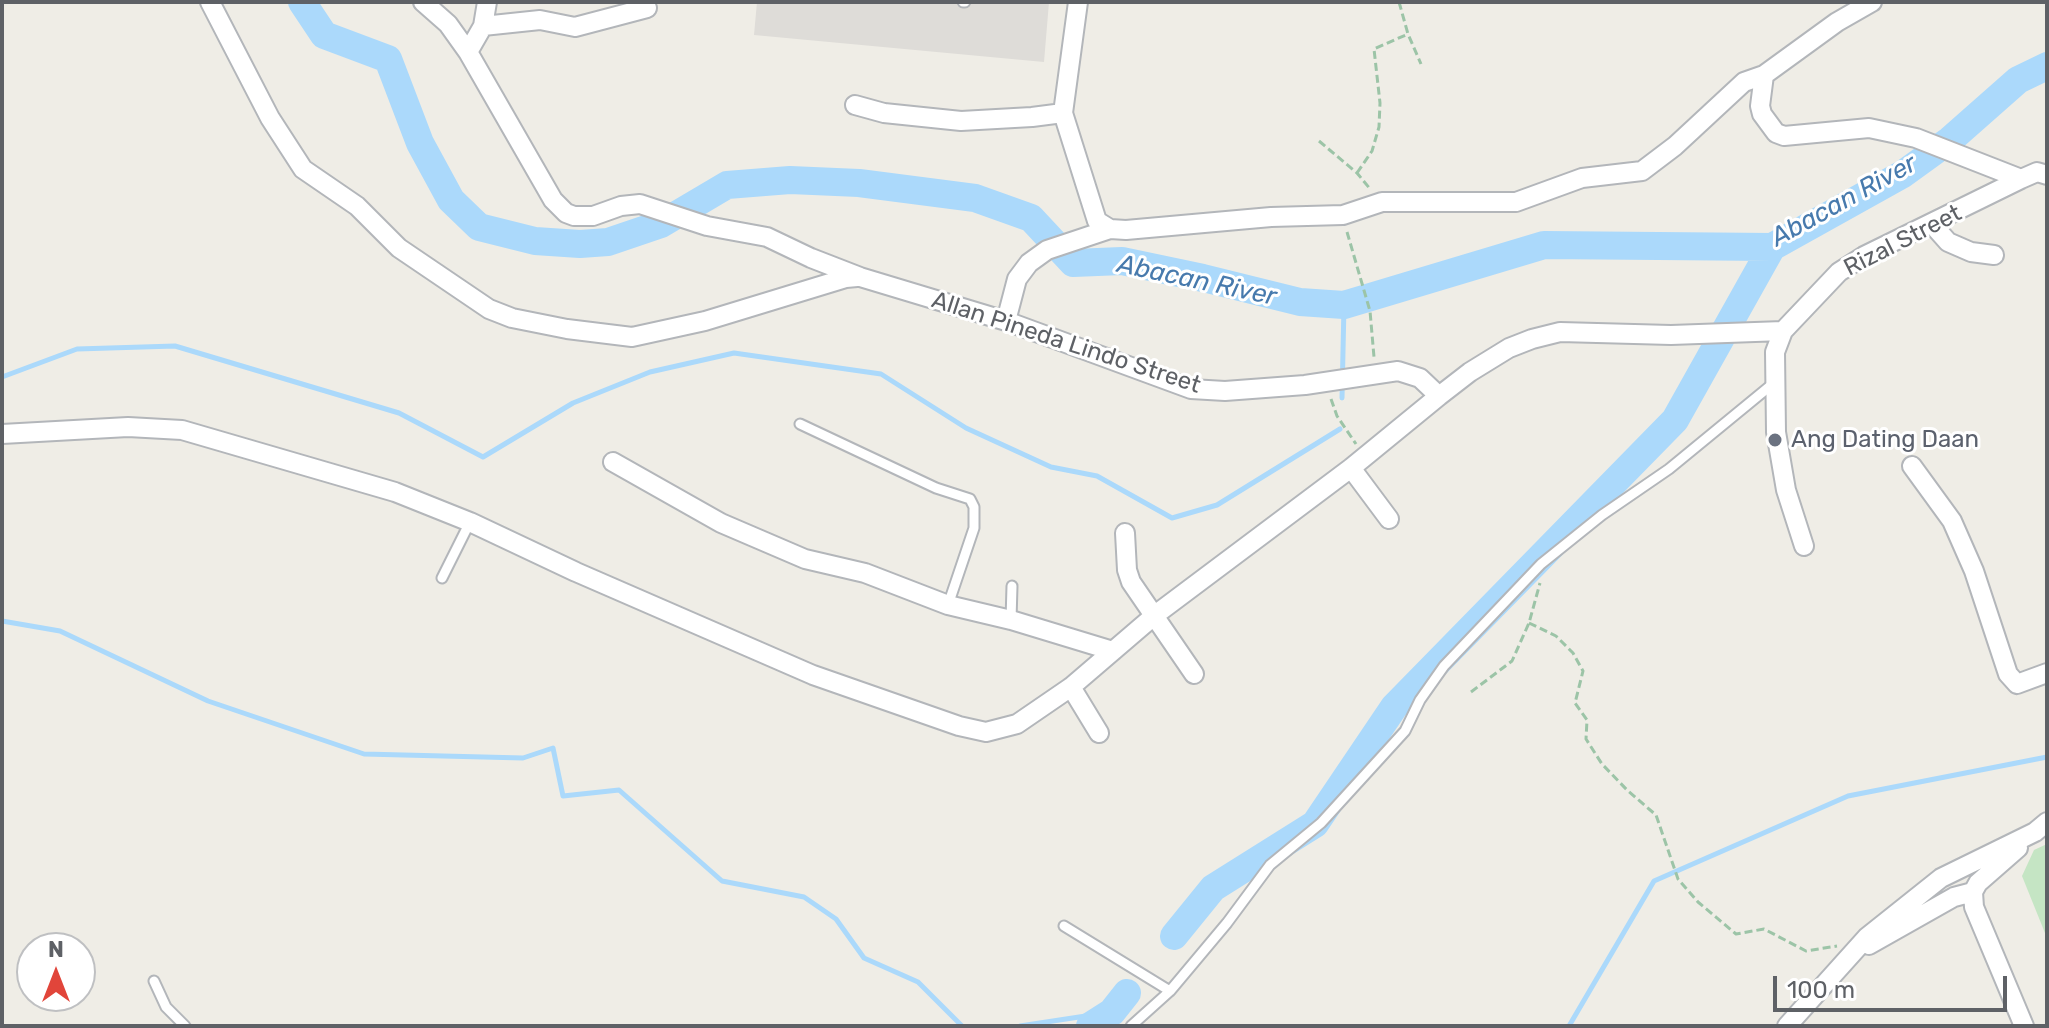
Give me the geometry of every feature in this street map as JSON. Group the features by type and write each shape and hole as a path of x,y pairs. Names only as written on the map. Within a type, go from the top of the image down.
{"street":[{"path":"210,2 270,118 303,169 357,206 399,248 489,309 512,318 567,329 632,337 705,321 846,278 860,277"},
{"path":"423,2 448,24 468,52 483,26 487,2"},
{"path":"1078,2 1063,113 1093,212 1097,221 1110,229"},
{"path":"1006,321 1022,271 1056,246 1110,229 1150,229 1271,217 1344,219 1382,202 1516,202 1582,178 1642,171 1675,146 1744,82 1764,75 1837,22 1872,2"},
{"path":"483,26 540,20 575,27 647,8"},
{"name":"Allan Pineda Lindo Street","path":"468,52 559,208 574,216 593,216 630,203 697,223 767,237 860,277 1006,321 1191,389 1225,391 1325,382 1378,372 1407,373 1420,378 1439,396"},
{"path":"1764,75 1760,106 1762,114 1776,133 1784,136 1869,128 1916,138 1971,158 2038,173"},
{"path":"855,105 884,113 961,121 1063,113"},
{"name":"Rizal Street","path":"1779,331 1839,272 1864,256 2038,173"},
{"path":"1932,224 1948,242 1971,252 1994,255"},
{"path":"2,434 128,427 182,430 395,492 470,522 576,572 813,675 959,726 986,732 1017,724 1071,687 1155,615 1358,463 1470,372 1509,348 1560,332 1671,335 1779,331 1775,352 1776,432 1786,490 1804,546"},
{"path":"613,462 661,492 805,559 865,573 948,605 1011,620 1113,651"},
{"path":"1358,463 1389,519"},
{"path":"1912,466 1952,521 1974,571 2008,674 2017,684 2047,673"},
{"path":"1125,533 1127,570 1131,582 1194,674"},
{"path":"1071,687 1099,733"},
{"path":"1787,1026 1867,937 1941,878 2041,827"},
{"path":"1854,951 1895,933 1954,897 1973,892 1987,874 2041,827"},
{"path":"1973,892 1974,907 2024,1026"}],"lane":[{"path":"1131,1026 1170,991 1270,865 1321,823 1395,743 1444,666 1541,564 1602,515 1669,469 1775,382"},
{"path":"800,424 936,488 970,499 974,507 974,528 948,605"},
{"path":"442,578 470,522"},
{"path":"1011,620 1012,586"},
{"path":"1064,926 1170,991"},
{"path":"154,981 166,1007 185,1026"}],"path":[{"path":"1399,2 1421,64"},
{"path":"1357,173 1372,151 1379,127 1380,103 1374,49 1408,34"},
{"path":"1319,141 1357,173 1382,202"},
{"path":"1344,219 1370,311 1372,348 1378,372"},
{"path":"1337,416 1358,463"},
{"path":"1471,692 1512,661 1529,623 1542,574 1541,564"},
{"path":"1529,623 1556,636 1578,662 1583,671 1575,703 1587,720 1586,739 1602,764 1656,815 1678,879 1698,902 1736,934 1764,929 1806,951 1844,945 1867,937"}],"shaded area":[{"path":"757,2 1049,2 1044,62 754,35"}],"green space":[{"path":"2047,844 2047,938 2022,876 2034,850"}],"waterway":[{"name":"Abacan River","path":"302,2 324,35 388,59 420,143 451,200 479,227 535,241 608,242 661,224 727,185 790,180 859,183 975,198 1031,218 1073,263 1122,261 1300,302 1344,305 1544,245 1772,247 1903,174 1950,140 2018,80 2047,66"},
{"path":"1174,936 1213,888 1315,824 1394,707 1675,420 1772,247"},
{"path":"1342,398 1344,305"},
{"path":"2,377 77,349 175,346 399,413 483,457 573,403 650,372 734,353 881,374 966,428 1051,467 1097,476 1172,518 1217,505 1340,429"},
{"path":"2,621 60,631 208,701 364,754 523,758 553,748 563,796 619,790 722,881 804,897 836,919 864,958 918,982 962,1026"},
{"path":"1569,1026 1654,881 1848,796 2047,757"},
{"path":"1090,1026 1112,1012 1127,993"},
{"path":"1020,1026 1112,1012"}],"place":[{"name":"Ang Dating Daan","path":"1775,440"}]}
